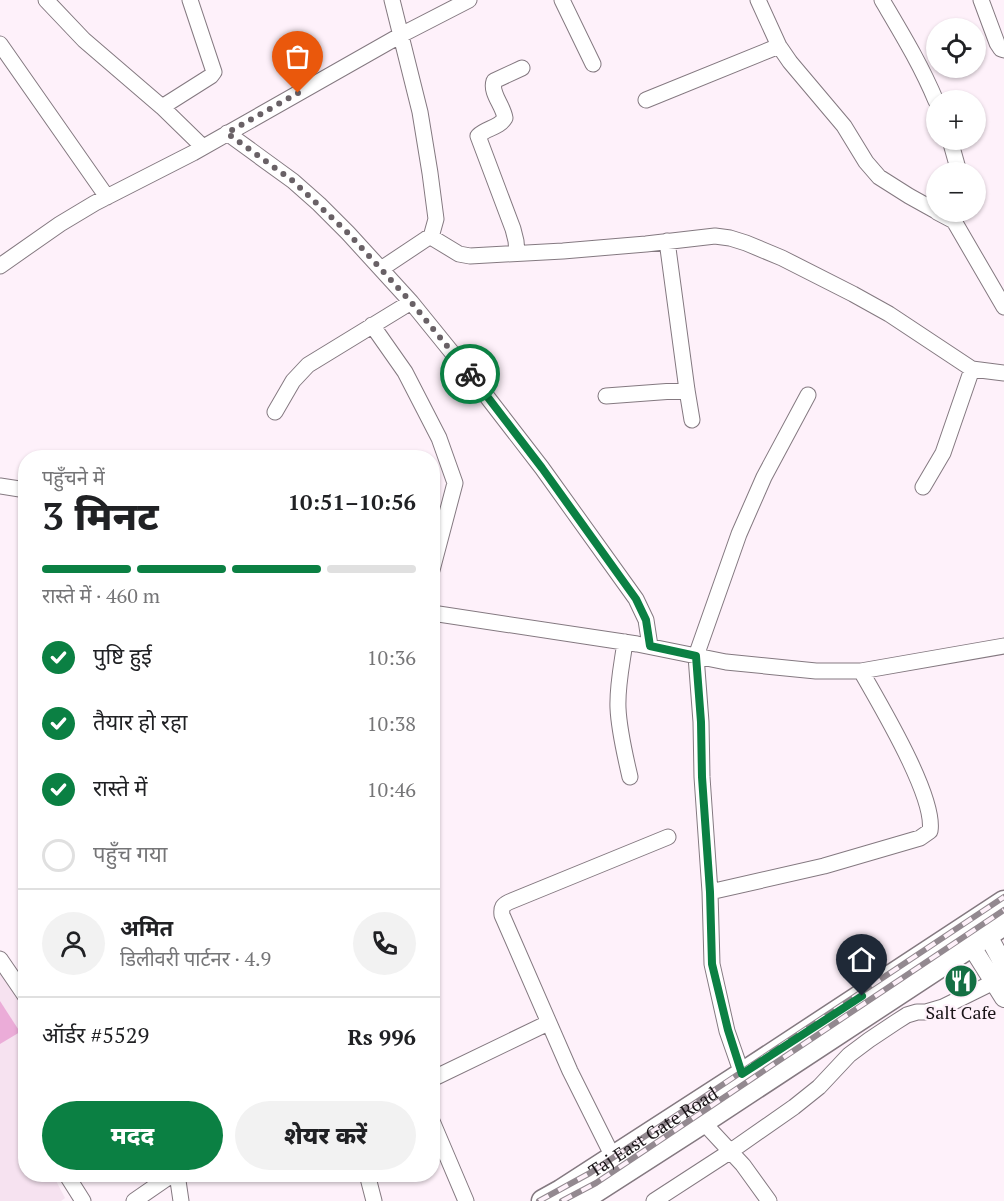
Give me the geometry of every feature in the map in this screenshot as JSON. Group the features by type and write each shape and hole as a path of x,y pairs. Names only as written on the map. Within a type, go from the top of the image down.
{"main road":[{"name":"Taj East Gate Road","path":"543,1201 742,1074 980,931 1004,903"},
{"path":"580,1201 704,1122 980,931"}],"street":[{"path":"46,0 84,40 162,107 203,147"},
{"path":"162,107 214,72 190,0"},
{"path":"393,0 420,112 436,219 431,237"},
{"path":"0,266 60,224 107,197 203,147 401,35 469,0"},
{"path":"562,0 593,64"},
{"path":"758,0 779,46 800,75 844,126 866,162 879,177 926,205"},
{"path":"882,0 906,38 931,90"},
{"path":"981,0 999,47 1004,50"},
{"path":"0,44 107,197"},
{"path":"646,100 779,46"},
{"path":"517,253 513,229 478,136 499,125 505,118 492,84 522,68"},
{"path":"227,133 293,181 348,233 411,302 542,468 636,599 646,620 650,646"},
{"path":"958,222 1004,307"},
{"path":"431,237 459,254 470,256 667,242 715,236 730,238 816,275 889,314 972,369 1004,373"},
{"path":"381,269 431,237"},
{"path":"667,242 692,420"},
{"path":"275,412 292,381 308,365 411,302"},
{"path":"372,326 405,372 439,438 455,483 440,540"},
{"path":"922,487 943,453 972,369"},
{"path":"606,396 687,390"},
{"path":"742,1074 728,1030 712,964 696,656 739,534 764,477 808,395"},
{"path":"0,486 18,489"},
{"path":"440,614 650,646 726,662 816,671 861,671 1004,646"},
{"path":"625,642 618,708 630,777"},
{"path":"710,892 824,866 920,838 930,831 931,825 926,805 913,767 861,671"},
{"path":"613,1157 548,1023 501,910 503,906 668,837"},
{"path":"980,931 1004,965"},
{"path":"654,1201 794,1107 819,1087 849,1055 887,1028 908,1015 943,1007 1001,985 980,931"},
{"path":"0,958 18,986"},
{"path":"440,1075 548,1023"},
{"path":"704,1122 743,1165 769,1201"},
{"path":"440,1140 466,1201"},
{"path":"71,1182 83,1201"},
{"path":"134,1201 161,1182"},
{"path":"178,1182 181,1201"},
{"path":"369,1182 374,1201"}],"shaded area":[{"path":"0,970 18,998 18,1182 57,1182 65,1198 61,1201 0,1201"},
{"path":"0,1001 18,1029 18,1033 0,1044"}],"railway":[{"path":"539,1201 590,1173 1004,897"},
{"path":"562,1201 596,1183 1004,910"}],"way so far":[{"path":"298,93 227,133 293,181 319,204 411,302 470,374"}],"place":[{"name":"Salt Cafe","path":"961,981"}],"route":[{"path":"470,374 593,537 636,599 646,620 650,646 696,656 712,964 728,1030 742,1074 862,996"}]}
